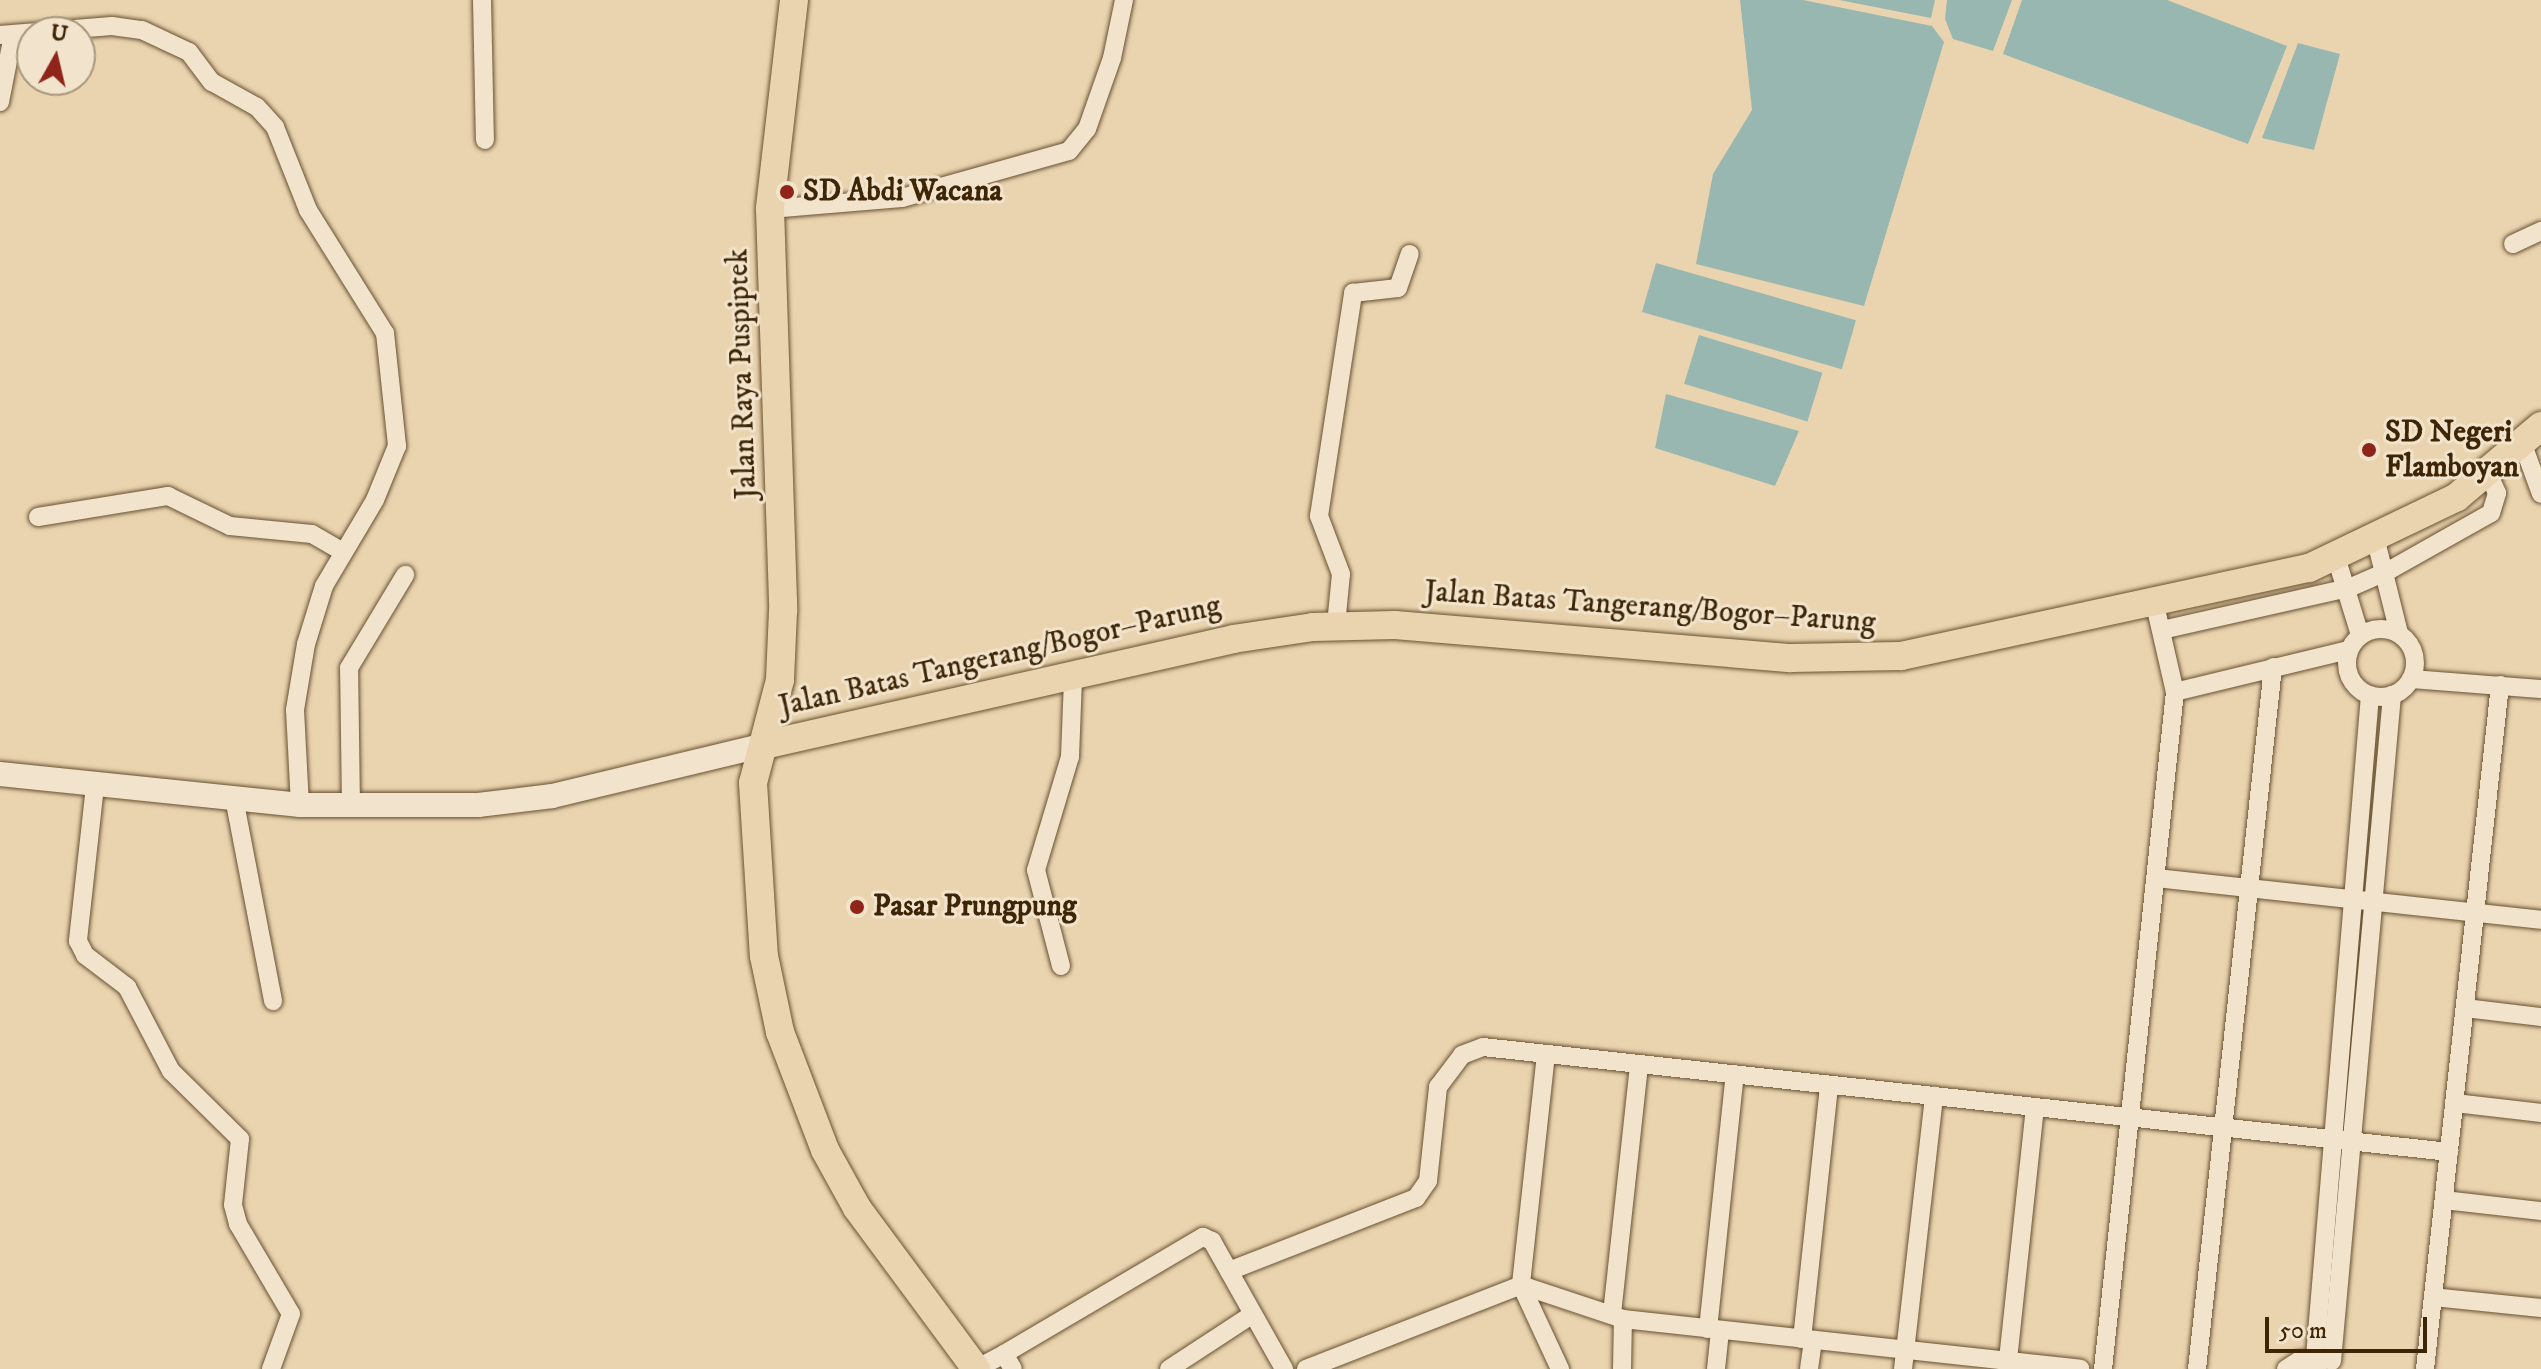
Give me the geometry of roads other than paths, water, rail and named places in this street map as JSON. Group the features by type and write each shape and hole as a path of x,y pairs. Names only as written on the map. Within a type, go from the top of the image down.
{"main road":[{"name":"Jalan Raya Puspiptek","path":"794,0 770,209 783,611 780,680 753,783 758,910 780,1032 825,1150 857,1208 976,1369"},
{"name":"Jalan Batas Tangerang/Bogor–Parung","path":"764,745 1073,679 1233,639 1336,625 1863,660 2158,617 2376,541 2488,473 2531,434"},
{"path":"0,774 300,805 511,802 764,745"}],"street":[{"path":"482,0 485,140"},
{"path":"770,209 902,198 1069,151 1092,115 1124,0"},
{"path":"0,102 6,35 71,26 142,30 189,52 212,82 257,107 275,127 308,210 375,308 391,357 397,446 375,500 341,551 324,586 301,670 295,710 300,805"},
{"path":"2513,244 2541,231"},
{"path":"1336,625 1341,574 1319,516 1353,293 1398,288 1410,254"},
{"path":"2531,434 2541,494"},
{"path":"2103,1369 2175,692 2158,617 2349,588 2388,571 2491,513 2498,503 2488,473"},
{"path":"38,517 168,496 230,526 312,534 341,551"},
{"path":"2336,557 2349,588 2354,643 2350,677 2370,695 2392,695 2411,679 2415,654 2399,633 2388,571 2376,541"},
{"path":"351,806 349,668 405,575"},
{"path":"2175,692 2354,643 2379,628 2399,633"},
{"path":"2197,1369 2273,667"},
{"path":"1061,966 1036,870 1070,757 1073,679"},
{"path":"2411,679 2541,689"},
{"path":"2425,1369 2500,685"},
{"path":"2286,1369 2329,1362 2370,695"},
{"path":"2344,1140 2377,902 2392,695"},
{"path":"95,786 78,941 85,955 127,987 171,1071 240,1139 233,1205 238,1224 291,1314 271,1369"},
{"path":"234,798 273,1001"},
{"path":"2156,878 2541,920"},
{"path":"2465,1008 2541,1017"},
{"path":"1229,1271 1416,1198 1428,1181 1433,1100 1462,1055 1483,1047 2449,1152"},
{"path":"1546,1054 1521,1285 1560,1369"},
{"path":"1622,1369 1617,1317 1639,1064"},
{"path":"1716,1369 1714,1329 1735,1074"},
{"path":"1809,1369 1807,1340 1829,1085"},
{"path":"1903,1369 1934,1096"},
{"path":"2455,1103 2541,1113"},
{"path":"2007,1365 2035,1107"},
{"path":"2444,1200 2541,1211"},
{"path":"976,1369 1008,1362 1193,1238 1212,1241 1284,1369"},
{"path":"1306,1369 1521,1285 1617,1317 1906,1350 2007,1365 2080,1369"},
{"path":"2433,1297 2541,1308"},
{"path":"1169,1369 1253,1314"}],"water":[{"path":"1740,0 1803,0 1932,26 1944,42 1864,306 1696,264 1713,174 1752,110"},
{"path":"1839,0 1935,0 1931,18"},
{"path":"1947,0 2012,0 1993,51 1953,39 1945,19"},
{"path":"2022,0 2167,0 2287,46 2248,144 2003,54"},
{"path":"2298,43 2340,54 2314,150 2262,138"},
{"path":"1656,263 1856,320 1842,369 1642,312"},
{"path":"1699,335 1822,373 1807,421 1684,384"},
{"path":"1666,394 1799,431 1775,486 1655,448"}],"place":[{"name":"SD Abdi Wacana","path":"787,192"},
{"name":"SD Negeri Flamboyan","path":"2369,450"},
{"name":"Pasar Prungpung","path":"857,907"}]}
